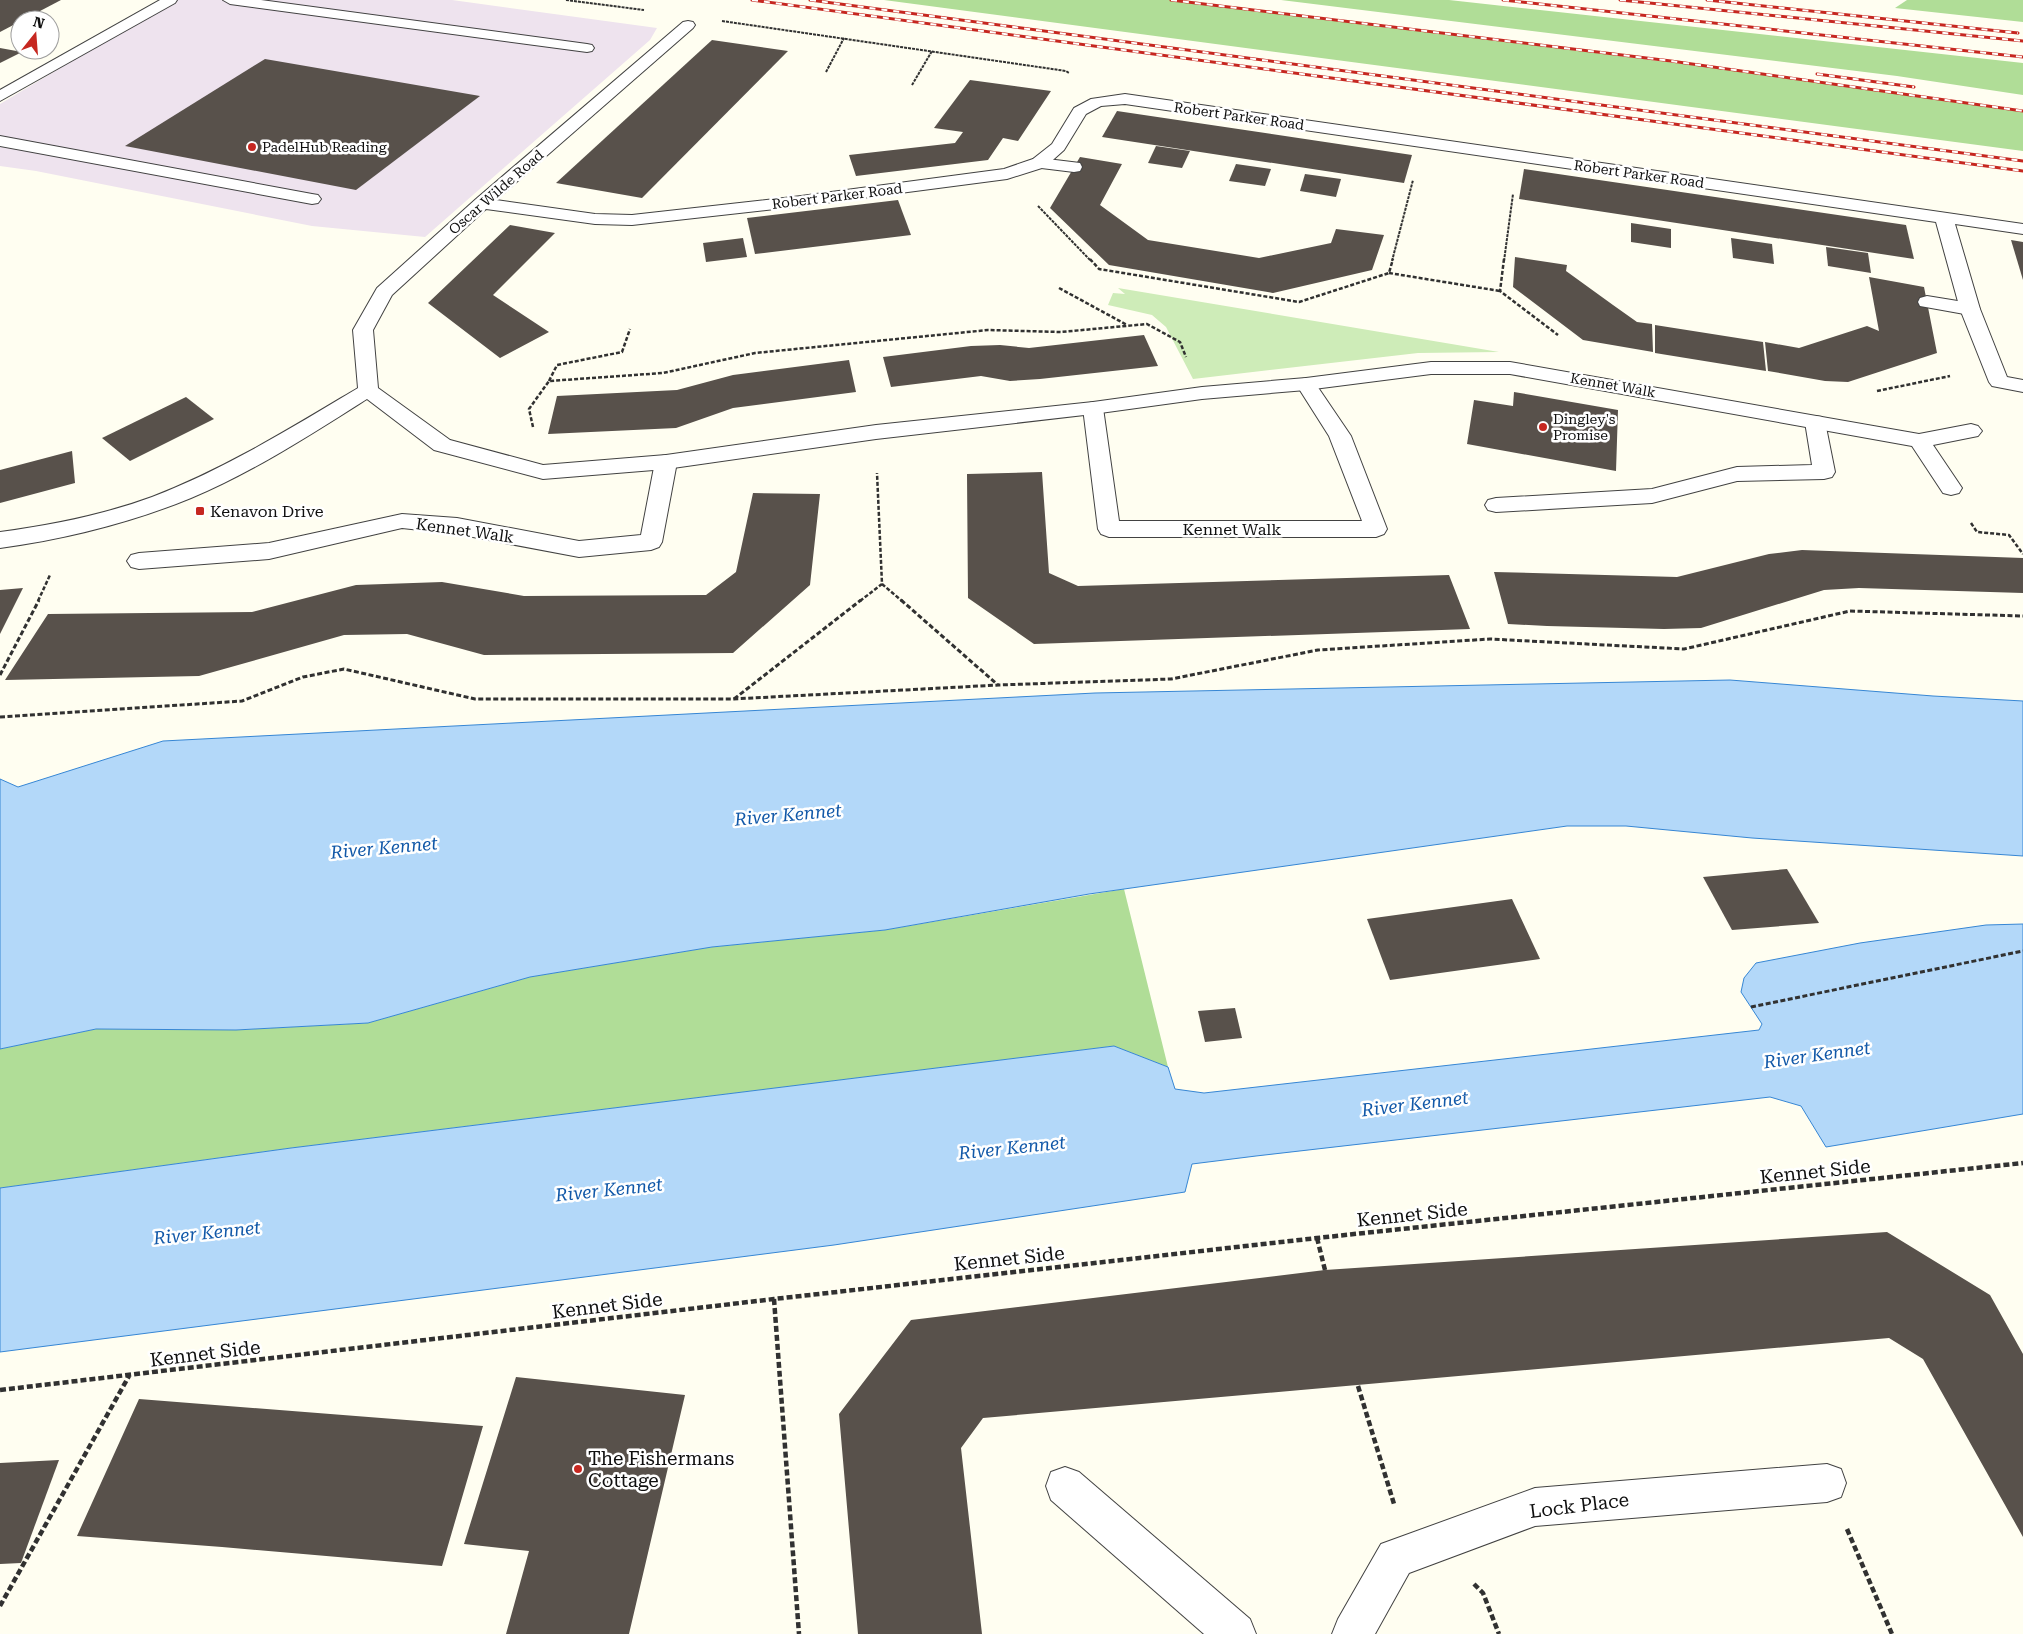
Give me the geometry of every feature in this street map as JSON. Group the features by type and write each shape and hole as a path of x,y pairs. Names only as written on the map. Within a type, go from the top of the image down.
{"street":[{"path":"0,96 170,0"},
{"path":"230,0 587,48"},
{"name":"Oscar Wilde Road","path":"368,390 363,330 384,292 482,203 688,25"},
{"name":"Robert Parker Road","path":"482,203 595,219 632,220 801,201 1007,174 1039,163 1058,147 1080,110 1097,102 1125,99 2023,229"},
{"path":"0,140 312,199"},
{"path":"1039,163 1074,167"},
{"path":"1944,218 1970,309 1999,382 2023,386"},
{"path":"1927,302 1970,309"},
{"name":"Kennet Walk","path":"368,390 442,446 543,472 666,462 876,432 1093,408 1202,393 1306,384 1431,368 1510,368 1918,441 1971,431"},
{"name":"Kennet Walk","path":"1093,408 1109,530 1376,528 1340,436 1306,384"},
{"path":"0,540 71,529 167,499 208,482 258,456 368,390"},
{"path":"1496,505 1652,496 1737,474 1824,472 1815,422"},
{"path":"1918,441 1951,488"},
{"name":"Kennet Walk","path":"139,561 269,551 402,521 457,526 579,548 651,542 666,462"},
{"name":"Lock Place","path":"1353,1634 1395,1558 1535,1507 1827,1483"},
{"path":"1066,1486 1235,1634"}],"path":[{"path":"566,0 649,11"},
{"path":"716,20 1066,71 1097,102"},
{"path":"826,72 844,38"},
{"path":"912,84 932,51"},
{"path":"1389,273 1422,143"},
{"path":"1500,291 1519,156"},
{"path":"1007,174 1099,268 1298,302 1389,273 1500,291 1565,340"},
{"path":"1059,288 1128,326"},
{"path":"549,381 663,373 755,353 988,330 1061,332 1148,324 1180,342 1202,393"},
{"path":"543,472 529,408 549,381 557,365 622,352 630,329"},
{"path":"1876,391 1950,376 1999,382"},
{"path":"876,432 882,584 999,686"},
{"path":"1951,488 1977,532 2009,535 2023,554"},
{"path":"0,675 30,619 71,529"},
{"path":"733,699 882,584"},
{"path":"0,718 242,701 303,677 344,669 475,699 733,699 1171,679 1318,650 1490,639 1684,648 1850,611 2023,616"},
{"path":"1751,1007 2023,951"},
{"name":"Kennet Side","path":"0,1390 774,1299 1317,1238 2023,1163"},
{"path":"1317,1238 1325,1270"},
{"path":"774,1299 799,1634"},
{"path":"0,1606 129,1376"},
{"path":"1827,1483 1892,1634"}],"shaded area":[{"path":"174,0 452,0 657,28 650,40 425,237 312,226 36,171 0,166 0,104"}],"green space":[{"path":"884,0 1173,0 1771,75 2023,112 2023,151"},
{"path":"1281,0 1449,0 2023,63 2023,95 1897,76"},
{"path":"1907,0 2023,0 2023,22 1895,8"},
{"path":"1118,288 1499,352 1418,353 1193,379 1166,327 1152,315 1108,305 1113,293 1125,294"},
{"path":"1124,889 1168,1067 1114,1046 291,1148 0,1188 0,1049 96,1029 236,1030 368,1023 530,977 712,947 885,930"}],"water":[{"name":"River Kennet","path":"1730,680 2023,701 2023,856 1752,838 1626,826 1567,826 1089,894 885,930 712,947 530,977 368,1023 236,1030 96,1029 0,1049 0,779 18,787 163,741 1095,693"},
{"name":"River Kennet","path":"2023,924 2023,1114 1826,1147 1801,1106 1770,1097 1256,1156 1192,1164 1185,1192 834,1245 0,1352 0,1188 291,1148 1114,1046 1168,1067 1175,1089 1204,1093 1759,1030 1762,1024 1741,992 1744,978 1756,963 1860,943 1986,925"}],"building":[{"path":"0,0 61,0 42,10 10,10 10,27 0,32"},
{"path":"712,40 788,51 642,198 556,183"},
{"path":"0,48 10,50 10,58 0,63"},
{"path":"265,59 480,96 356,190 125,146"},
{"path":"970,80 1051,91 1018,141 1003,138 988,160 856,176 849,155 955,143 963,132 934,128"},
{"path":"1117,111 1412,155 1404,183 1102,137"},
{"path":"1156,146 1190,151 1182,168 1148,163"},
{"path":"1080,157 1122,164 1100,205 1148,240 1259,258 1331,243 1336,229 1384,235 1372,270 1273,293 1109,265 1050,208"},
{"path":"1236,164 1271,169 1265,186 1229,181"},
{"path":"1524,169 1906,225 1914,259 1519,199"},
{"path":"1305,174 1341,179 1336,197 1300,191"},
{"path":"898,200 911,235 755,254 747,218"},
{"path":"1631,223 1671,229 1671,248 1631,242"},
{"path":"510,225 555,233 493,295 549,332 500,358 428,303"},
{"path":"743,238 747,257 706,262 703,243"},
{"path":"1731,238 1772,244 1774,264 1733,258"},
{"path":"2011,240 2023,242 2023,280"},
{"path":"1826,247 1868,253 1871,273 1828,266"},
{"path":"1515,257 1567,265 1566,271 1637,322 1652,324 1653,352 1583,340 1513,287"},
{"path":"1869,277 1924,287 1937,353 1848,382 1825,381 1768,371 1765,342 1799,348 1867,326 1879,331"},
{"path":"1655,325 1763,342 1766,371 1655,353"},
{"path":"1144,335 1158,366 1040,379 1010,381 981,376 891,387 883,357 971,346 1000,345 1029,348"},
{"path":"849,360 856,392 733,408 676,428 548,434 557,396 677,390 733,375"},
{"name":"Dingley's Promise","path":"1514,392 1618,410 1616,471 1467,444 1474,400 1513,406"},
{"path":"186,397 214,419 130,461 102,438"},
{"path":"72,451 75,483 0,503 0,470"},
{"path":"1042,472 1049,573 1078,586 1449,575 1470,629 1034,644 968,598 967,474"},
{"path":"753,493 820,494 810,585 733,653 484,655 407,634 344,635 199,676 5,680 48,614 252,612 356,585 442,582 524,596 706,595 736,572"},
{"path":"1802,550 2023,558 2023,593 1859,588 1824,590 1701,628 1547,626 1508,624 1494,572 1677,577 1769,554"},
{"path":"23,588 0,634 0,590"},
{"path":"1787,869 1819,923 1732,930 1703,877"},
{"path":"1512,899 1540,959 1390,980 1367,919"},
{"path":"1235,1008 1242,1038 1205,1042 1198,1011"},
{"path":"1887,1232 1990,1295 2023,1354 2023,1537 1923,1359 1889,1338 983,1418 961,1448 982,1634 858,1634 839,1414 911,1320 1325,1270"},
{"name":"The Fishermans Cottage","path":"516,1377 685,1395 629,1634 506,1634 529,1551 464,1544"},
{"path":"139,1399 483,1426 442,1566 77,1536"},
{"path":"59,1460 21,1563 0,1564 0,1463"}],"railway":[{"path":"752,0 2023,171"},
{"path":"810,0 2023,161"},
{"path":"1171,0 1671,61 2023,111"},
{"path":"1503,0 2023,57"},
{"path":"1620,0 2023,41"},
{"path":"1707,0 2018,33"},
{"path":"1817,74 1914,87"}],"place":[{"name":"PadelHub Reading","path":"252,147"},
{"name":"Dingley's Promise","path":"1543,427"},
{"name":"Kenavon Drive","path":"200,511"},
{"name":"The Fishermans Cottage","path":"578,1469"}]}
